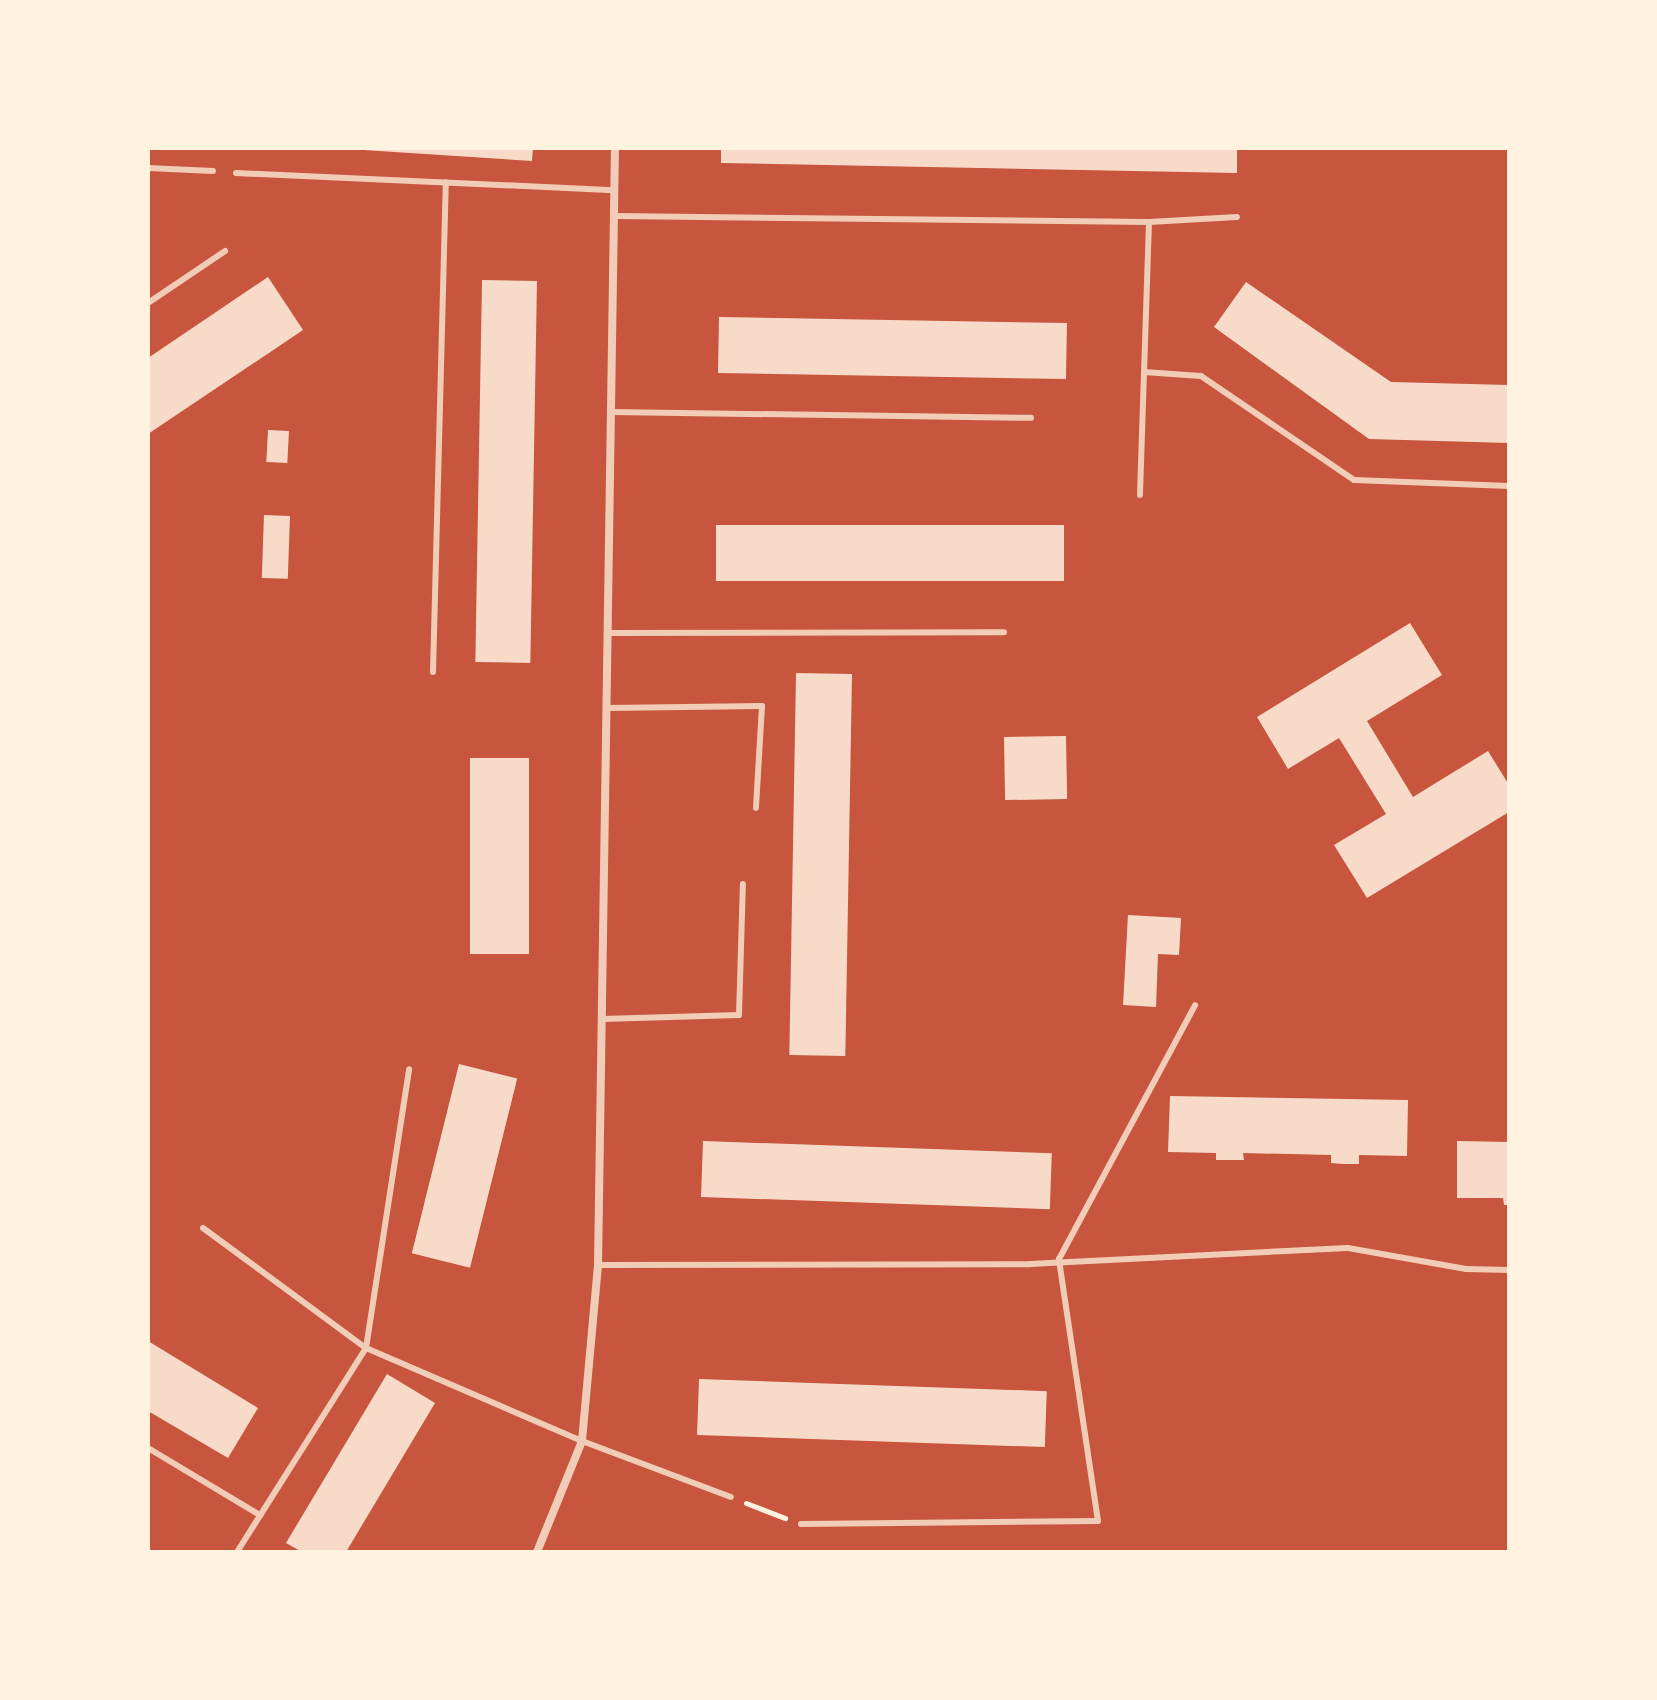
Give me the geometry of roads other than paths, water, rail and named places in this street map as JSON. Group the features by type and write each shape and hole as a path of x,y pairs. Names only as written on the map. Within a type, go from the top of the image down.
{"street":[{"path":"537,1552 582,1441 598,1265 615,148"}],"lane":[{"path":"148,168 213,171"},
{"path":"236,173 614,190"},
{"path":"433,672 446,182"},
{"path":"614,216 1149,222 1237,217"},
{"path":"1140,495 1149,222"},
{"path":"148,303 225,251"},
{"path":"1144,372 1201,376 1354,480 1509,486"},
{"path":"611,412 1031,418"},
{"path":"608,633 1004,632"},
{"path":"607,708 762,706 756,808"},
{"path":"602,1019 739,1015 743,884"},
{"path":"801,1524 1098,1521 1059,1259 1195,1005"},
{"path":"237,1552 366,1348 409,1069"},
{"path":"203,1228 366,1348 582,1441 731,1497"},
{"path":"598,1265 1030,1264 1059,1259 1348,1248 1466,1269 1509,1270"},
{"path":"148,1448 260,1515"}]}
